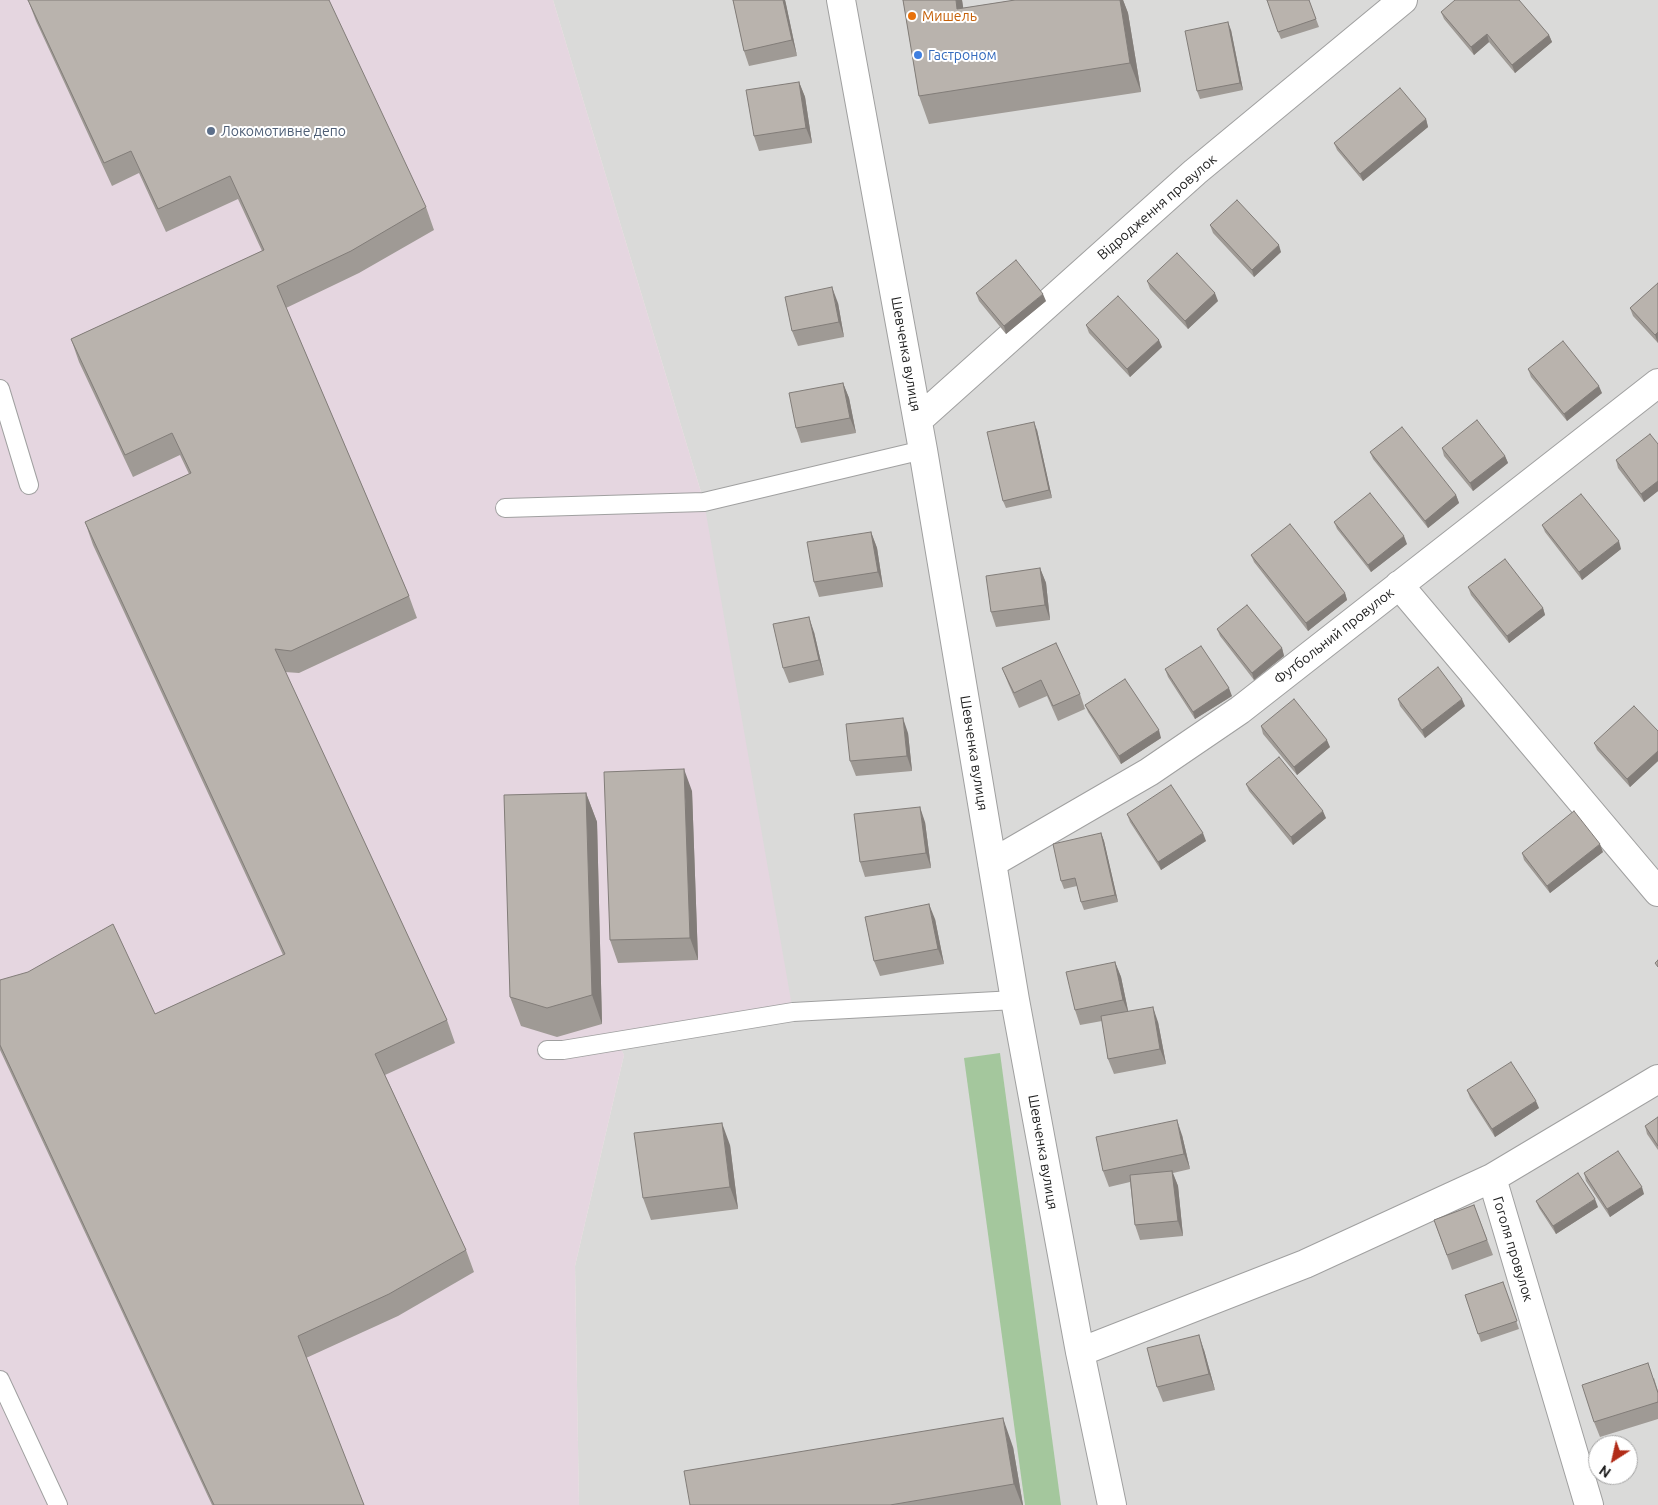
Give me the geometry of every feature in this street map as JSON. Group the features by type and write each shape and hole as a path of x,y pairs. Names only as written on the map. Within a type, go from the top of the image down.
{"street":[{"name":"Шевченка вулиця","path":"840,0 918,420 1015,1000 1080,1352 1112,1505"},
{"name":"Відродження провулок","path":"918,420 1195,172 1402,0"},
{"name":"Футбольний провулок","path":"992,863 1149,772 1240,710 1658,384"},
{"path":"1399,585 1658,892"},
{"name":"Гоголя провулок","path":"1589,1505 1492,1178 1658,1079"},
{"path":"1080,1352 1305,1264 1492,1178"}],"lane":[{"path":"0,390 29,485"},
{"path":"505,508 704,502 923,450"},
{"path":"548,1050 563,1050 793,1012 1015,1000"},
{"path":"0,1380 58,1505"}],"shaded area":[{"path":"0,0 553,0 704,502 793,1012 617,1041 624,1055 575,1266 579,1505 0,1505"},
{"path":"553,0 1658,0 1658,1505 579,1505 575,1266 624,1055 617,1041 704,502"}],"green space":[{"path":"1000,1053 1061,1505 1025,1505 964,1058"}],"building":[{"path":"28,0 329,0 426,207 351,251 277,286 409,596 291,651 275,649 447,1020 375,1054 466,1250 389,1294 298,1336 364,1505 214,1505 0,1045 0,980 28,972 113,924 155,1014 285,954 85,522 191,473 172,433 125,455 71,339 264,250 230,176 158,209 131,151 104,163"},
{"path":"733,0 783,0 792,40 744,51"},
{"path":"903,0 956,0 957,9 1015,0 1120,0 1130,63 919,96"},
{"path":"1267,0 1309,0 1316,19 1278,32"},
{"path":"1455,0 1519,0 1549,35 1512,65 1487,34 1471,47 1441,12"},
{"path":"1228,22 1240,83 1197,91 1185,31"},
{"path":"799,82 806,128 754,136 746,90"},
{"path":"1400,88 1426,119 1360,174 1334,143"},
{"path":"1237,200 1279,245 1252,270 1210,225"},
{"path":"1177,253 1215,293 1185,321 1147,281"},
{"path":"1016,260 1043,294 1004,326 976,293"},
{"path":"1658,283 1658,332 1655,335 1630,308"},
{"path":"832,287 839,322 792,331 785,297"},
{"path":"1118,296 1159,340 1127,369 1086,325"},
{"path":"1563,341 1599,386 1564,414 1528,369"},
{"path":"843,383 850,418 796,428 789,393"},
{"path":"1477,420 1505,456 1470,483 1442,448"},
{"path":"1034,422 1049,490 1003,501 987,432"},
{"path":"1402,427 1456,495 1425,521 1370,452"},
{"path":"1650,434 1658,444 1658,481 1641,494 1616,460"},
{"path":"1370,493 1404,536 1368,565 1334,522"},
{"path":"1581,494 1619,541 1579,572 1542,525"},
{"path":"1290,524 1345,593 1306,623 1251,555"},
{"path":"871,532 878,572 814,582 807,542"},
{"path":"1505,559 1543,608 1507,636 1468,587"},
{"path":"1040,568 1045,605 991,612 986,576"},
{"path":"1247,605 1282,648 1252,673 1217,629"},
{"path":"809,617 819,660 783,668 773,624"},
{"path":"1056,643 1080,694 1053,706 1041,680 1014,693 1002,668"},
{"path":"1201,646 1229,688 1193,712 1165,669"},
{"path":"1438,667 1462,699 1422,730 1398,699"},
{"path":"1125,679 1159,730 1119,756 1085,705"},
{"path":"1294,699 1327,740 1294,767 1261,726"},
{"path":"1634,706 1658,731 1658,751 1627,779 1594,743"},
{"path":"903,718 907,756 850,761 846,724"},
{"path":"1279,757 1323,811 1291,837 1246,784"},
{"path":"684,769 690,938 610,940 604,772"},
{"path":"1171,785 1203,833 1158,862 1127,814"},
{"path":"586,793 592,995 547,1008 510,997 504,795"},
{"path":"920,807 926,853 860,862 854,814"},
{"path":"1574,811 1600,844 1547,886 1522,853"},
{"path":"1101,833 1115,895 1081,902 1075,878 1061,881 1053,844"},
{"path":"929,904 938,949 874,961 865,917"},
{"path":"1115,962 1123,1000 1075,1010 1066,972"},
{"path":"1153,1007 1160,1049 1108,1059 1101,1016"},
{"path":"1511,1062 1536,1101 1492,1129 1467,1090"},
{"path":"1658,1117 1658,1146 1645,1126"},
{"path":"1177,1120 1184,1154 1103,1171 1096,1137"},
{"path":"722,1123 730,1187 643,1198 634,1133"},
{"path":"1618,1151 1642,1187 1607,1209 1584,1173"},
{"path":"1172,1171 1178,1221 1135,1225 1130,1175"},
{"path":"1578,1173 1595,1199 1553,1226 1536,1201"},
{"path":"1474,1205 1487,1240 1447,1255 1434,1220"},
{"path":"1503,1282 1517,1321 1478,1334 1465,1295"},
{"path":"1199,1335 1209,1374 1157,1387 1147,1348"},
{"path":"1648,1363 1658,1393 1658,1402 1594,1422 1582,1385"},
{"path":"1003,1418 1014,1484 890,1505 690,1505 684,1471"}],"place":[{"name":"Мишель","path":"912,16"},
{"name":"Гастроном","path":"918,55"},
{"name":"Локомотивне депо","path":"211,131"}]}
